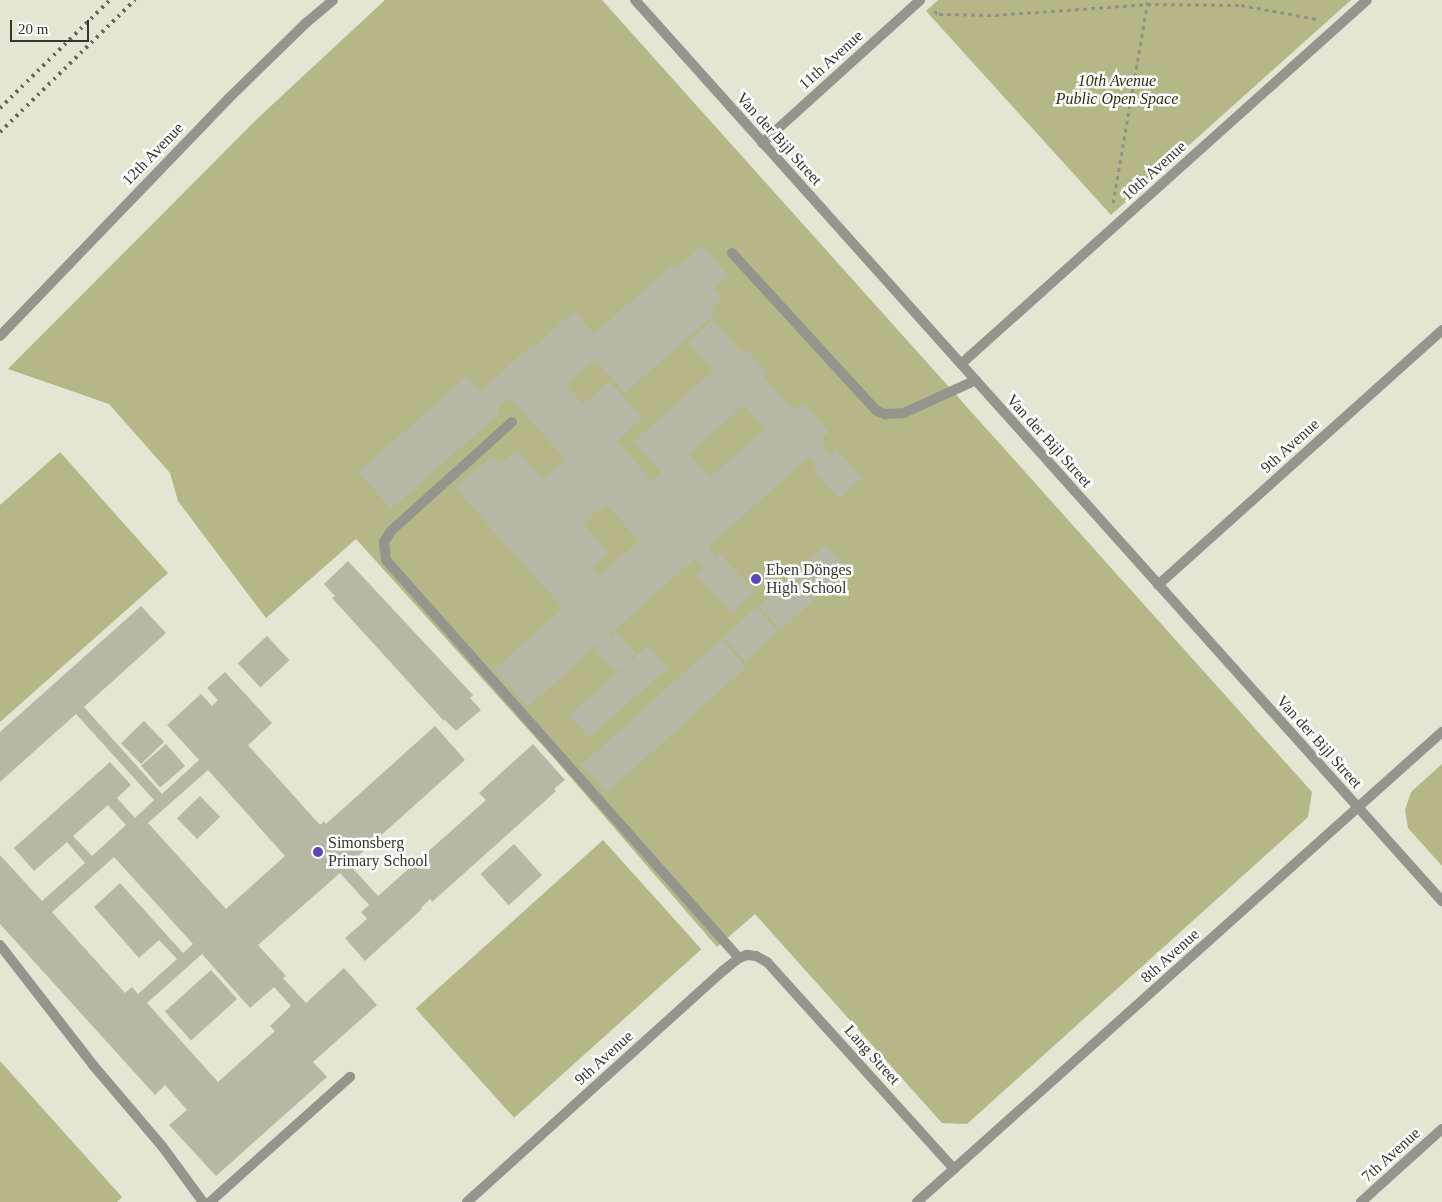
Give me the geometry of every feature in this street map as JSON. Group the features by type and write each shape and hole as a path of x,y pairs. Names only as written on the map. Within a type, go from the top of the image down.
{"street":[{"name":"12th Avenue","path":"0,336 222,105 306,23 333,0"},
{"name":"Van der Bijl Street","path":"634,0 1442,901"},
{"name":"10th Avenue","path":"961,364 1367,0"},
{"name":"11th Avenue","path":"762,143 919,1"},
{"path":"732,253 877,411 885,414 904,413 976,380"},
{"name":"9th Avenue","path":"1158,585 1442,330"},
{"path":"512,422 391,531 384,542 386,560 739,958"},
{"name":"8th Avenue","path":"917,1202 1442,732"},
{"path":"0,945 93,1065 162,1146 203,1202"},
{"name":"Lang Street","path":"739,958 756,956 767,962 954,1169"},
{"name":"9th Avenue","path":"467,1202 739,958"},
{"path":"210,1202 350,1077"},
{"name":"7th Avenue","path":"1361,1202 1442,1129"}],"path":[{"path":"919,1 939,14 994,15 1148,2 1242,4 1322,20 1334,30"},
{"path":"1119,222 1113,206 1148,2"}],"green space":[{"name":"Eben Dönges High School","path":"385,0 602,0 1312,792 1308,817 967,1124 942,1123 755,914 717,947 553,757 356,539 266,618 178,501 170,473 109,404 8,369 258,118"},
{"name":"10th Avenue Public Open Space","path":"938,0 1351,0 1111,215 926,11"},
{"path":"60,452 168,573 0,722 0,505"},
{"path":"1442,764 1442,866 1408,828 1405,810 1411,792"},
{"path":"603,840 701,949 514,1118 416,1009"},
{"path":"0,1061 122,1197 117,1202 0,1202"}],"building":[{"path":"702,246 729,276 714,288 723,298 711,309 715,314 625,393 595,360 566,385 583,404 609,381 643,418 617,441 652,481 661,472 633,442 713,371 688,342 712,320 742,353 746,349 767,372 763,376 790,407 792,405 796,409 803,403 829,432 822,438 826,442 822,446 830,455 836,449 863,478 839,499 813,470 817,466 809,457 708,547 716,557 720,554 755,592 731,613 696,574 703,568 695,559 609,635 611,637 616,632 635,653 630,658 632,660 648,645 668,668 589,738 569,715 621,669 619,668 614,672 595,651 600,647 598,644 528,707 494,669 563,608 455,488 492,456 500,464 517,450 543,479 565,459 510,398 497,409 500,413 391,509 358,472 467,376 481,392 531,345 533,348 574,311 594,334 672,265 675,269","holes":["744,405 765,429 710,477 689,454","606,504 639,541 599,576 593,568 609,553 583,524"]},
{"path":"826,545 847,569 814,598 793,574"},
{"path":"348,561 473,695 470,698 481,710 456,731 444,721 332,598 335,596 324,584"},
{"path":"791,576 814,600 781,630 759,606"},
{"path":"141,606 166,633 84,707 162,794 199,760 167,725 201,694 212,706 218,700 207,688 225,672 272,723 248,745 320,825 324,821 326,824 435,726 465,760 349,864 378,896 486,800 479,793 533,744 565,780 554,789 556,791 432,902 430,899 422,909 365,961 345,938 367,919 361,912 369,905 340,873 258,945 286,976 283,978 306,1003 344,968 377,1005 313,1062 327,1077 216,1176 169,1125 187,1110 165,1085 155,1095 0,924 0,855 42,901 85,863 67,842 34,871 14,848 110,762 131,785 117,798 135,818 154,800 76,714 0,782 0,732","holes":["208,770 285,856 226,909 148,823","108,805 126,825 92,856 73,836","114,857 193,944 183,953 120,883 94,907 139,958 159,940 177,959 138,994 132,987 125,993 52,912","202,954 250,1008 274,987 291,1006 270,1026 275,1031 218,1082 147,1003"]},
{"path":"756,607 779,631 746,662 723,638"},
{"path":"267,636 290,660 260,687 238,663"},
{"path":"721,639 746,667 607,793 581,765"},
{"path":"144,721 164,742 141,764 121,743"},
{"path":"166,744 185,766 160,788 141,766"},
{"path":"200,796 220,817 197,839 177,818"},
{"path":"514,844 542,875 509,905 481,874"},
{"path":"211,970 237,999 191,1040 165,1011"}],"railway":[{"path":"0,108 110,0"},
{"path":"0,132 135,0"}],"place":[{"name":"Eben Dönges High School","path":"756,579"},
{"name":"Simonsberg Primary School","path":"318,852"}]}
